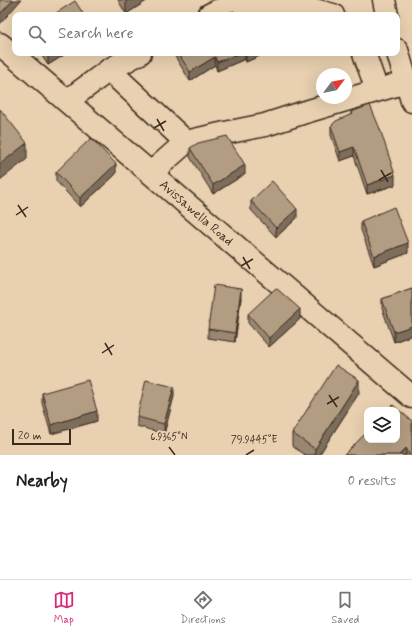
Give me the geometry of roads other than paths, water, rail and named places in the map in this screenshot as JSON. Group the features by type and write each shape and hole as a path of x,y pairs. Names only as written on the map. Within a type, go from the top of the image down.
{"main road":[{"path":"384,0 386,12"},
{"path":"215,12 244,4 314,10 322,12"},
{"name":"Avissawella Road","path":"0,44 12,54"},
{"name":"Avissawella Road","path":"14,56 412,397"},
{"path":"67,101 109,70 135,56"},
{"path":"365,56 377,90"},
{"path":"151,173 186,142 265,125 302,112 377,90 409,92 399,56"},
{"path":"109,70 186,142"}]}
